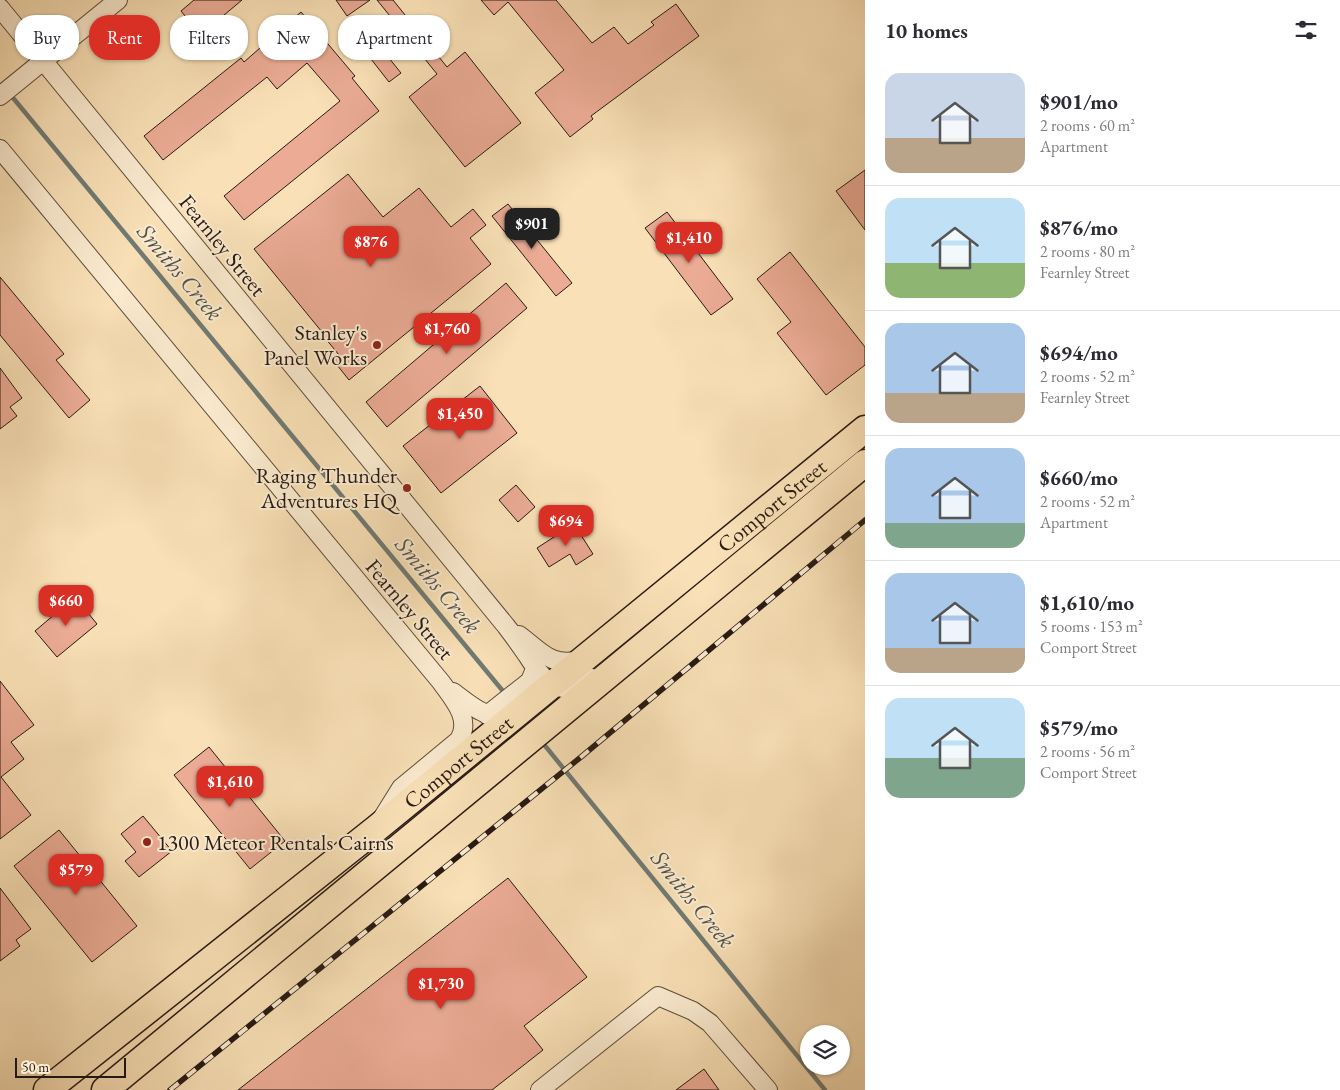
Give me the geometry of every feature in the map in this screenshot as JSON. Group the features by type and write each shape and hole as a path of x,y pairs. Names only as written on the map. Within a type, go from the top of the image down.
{"highway":[{"name":"Comport Street","path":"46,1090 377,828 499,718 540,685 583,660 865,429"},
{"name":"Comport Street","path":"105,1090 552,720 698,603 865,463"}],"street":[{"path":"0,96 118,0"},
{"name":"Fearnley Street","path":"0,8 506,626 540,685"},
{"name":"Fearnley Street","path":"0,149 441,682 461,714 464,729 462,735 396,793 377,828"},
{"path":"540,685 566,689 584,683 664,617 698,603"},
{"name":"Fearnley Street","path":"506,626 552,659 564,664 583,660"},
{"name":"Fearnley Street","path":"441,682 481,713 499,718"},
{"path":"540,1090 658,996 693,1012 710,1023 768,1090"}],"building":[{"path":"194,0 242,0 224,15 184,15 181,11"},
{"path":"336,0 370,0 348,15 346,15"},
{"path":"377,0 393,0 405,15 389,15"},
{"path":"481,0 556,0 592,43 614,27 628,44 654,25 651,22 676,4 699,36 591,116 593,119 570,137 535,93 564,70 508,2 494,15"},
{"path":"328,44 338,56 338,60 342,60 355,76 352,78 379,111 244,220 224,196 340,101 307,63 277,89 267,77 163,160 144,136 239,60 244,62 258,50 258,60 328,60"},
{"path":"465,52 521,123 465,167 409,97 437,74 426,60 441,60 447,67"},
{"path":"372,60 391,60 401,73 389,82"},
{"path":"865,170 865,230 836,191"},
{"path":"348,174 383,217 419,188 451,227 473,209 486,225 470,238 491,264 349,380 333,360 339,355 254,249"},
{"path":"508,204 572,283 556,296 492,216"},
{"path":"667,212 733,299 711,315 645,228"},
{"path":"790,252 865,347 865,365 826,395 777,333 791,322 757,279"},
{"path":"0,277 64,354 56,360 90,400 69,418 0,335"},
{"path":"506,283 527,308 387,427 366,402"},
{"path":"0,368 22,398 10,407 17,416 0,429"},
{"path":"480,386 517,433 441,493 403,446"},
{"path":"516,485 535,507 518,522 499,500"},
{"path":"574,524 593,554 576,565 570,554 549,567 537,548"},
{"path":"75,597 97,624 57,657 35,631"},
{"path":"0,681 34,725 11,742 24,759 1,777 31,815 0,839"},
{"path":"209,747 285,841 250,869 174,775"},
{"name":"1300 Meteor Rentals Cairns","path":"143,816 172,851 139,877 125,861 136,852 121,834"},
{"path":"59,830 137,926 92,962 14,866"},
{"path":"508,878 587,977 524,1026 543,1050 492,1090 238,1090"},
{"path":"0,888 31,929 16,940 20,946 0,961"},
{"path":"704,1069 719,1090 676,1090"}],"waterway":[{"name":"Smiths Creek","path":"9,93 507,696"},
{"name":"Smiths Creek","path":"542,742 825,1090"}],"railway":[{"path":"170,1090 581,757 865,520"}],"place":[{"name":"Stanley's Panel Works","path":"377,345"},
{"name":"Raging Thunder Adventures HQ","path":"407,488"},
{"name":"1300 Meteor Rentals Cairns","path":"147,842"}]}
